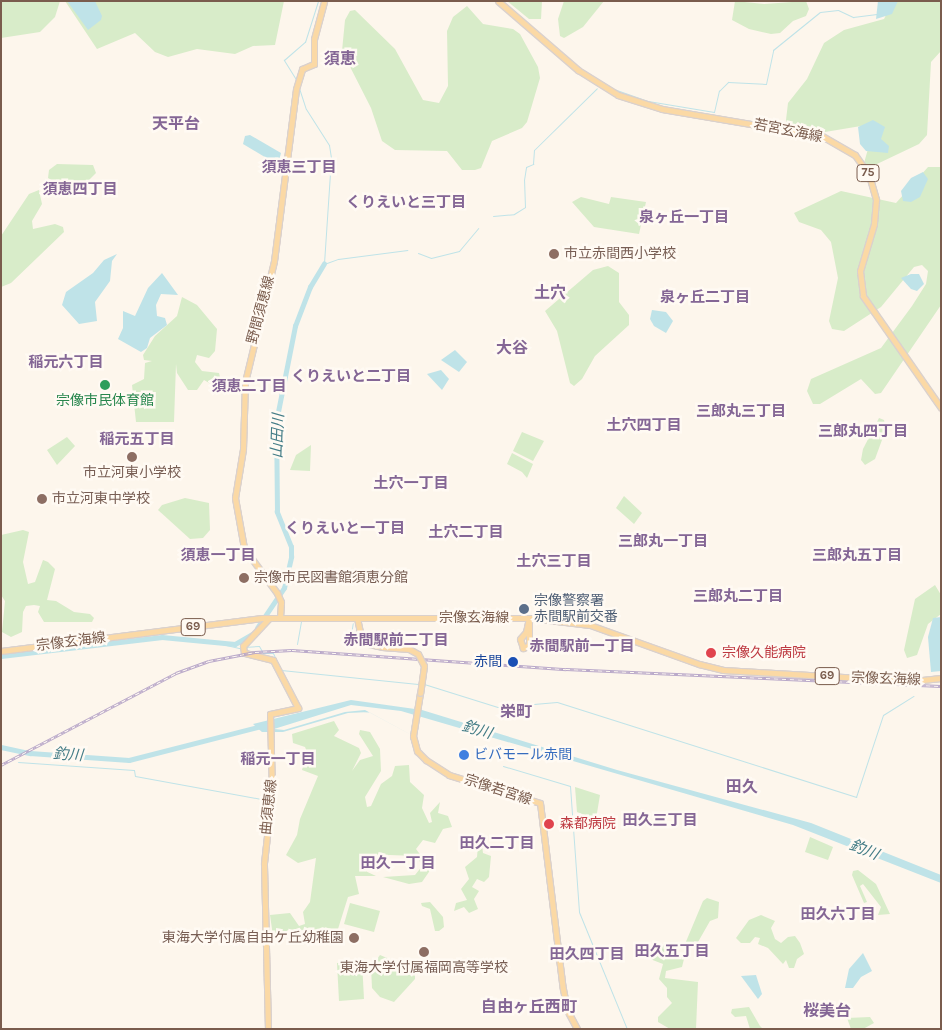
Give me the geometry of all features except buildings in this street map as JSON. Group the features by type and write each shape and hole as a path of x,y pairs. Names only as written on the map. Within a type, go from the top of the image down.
{"main road":[{"name":"野間須恵線","path":"280,618 280,600 244,548 234,507 243,449 245,382 274,261 296,87 302,70 314,64 314,39 324,1"},
{"name":"若宮玄海線","path":"498,1 578,70 618,96 655,108 816,135 836,142 855,155 869,175 876,200 874,224 860,271 863,296 941,408"},
{"name":"宗像玄海線","path":"1,651 262,618 528,618 590,624 690,661 723,670 913,681 941,678"},
{"name":"曲須恵線","path":"268,1029 264,864 272,792 270,714 298,708 273,660 246,656 243,647 269,618"},
{"name":"宗像若宮線","path":"357,618 361,637 382,647 409,649 420,657 424,666 414,718 413,738 421,756 439,770 494,791 540,803 564,995 577,1029"},
{"path":"528,618 529,645 523,648 520,646 520,639 526,632 528,618"}],"green space":[{"path":"1,1 60,1 55,17 40,32 1,38"},
{"path":"65,1 284,1 275,45 253,46 235,54 197,49 168,57 155,52 135,33 97,49"},
{"path":"507,1 542,1 541,19 529,19"},
{"path":"564,1 604,1 583,27 564,38 560,36 558,19"},
{"path":"735,1 764,4 806,1 809,9 806,16 793,21 780,33 771,34 749,29 732,20"},
{"path":"882,1 941,1 941,51 931,62 927,135 919,144 877,164 870,174 864,172 864,163 868,149 867,125 813,134 787,129 786,120 788,103 807,79 824,43 844,30 884,19 887,13"},
{"path":"467,6 483,24 513,29 520,34 538,67 540,78 527,122 522,128 492,141 481,168 475,170 462,170 447,151 395,150 382,141 371,108 342,51 345,20 350,11 355,10 395,49 423,100 439,103 448,86 447,31 453,17"},
{"path":"57,164 93,165 96,173 85,184 62,186 48,178 49,170"},
{"path":"928,167 941,167 941,305 881,393 875,394 861,379 820,404 813,404 807,391 811,379 881,348 926,284 928,271 922,265 914,267 881,307 844,331 832,329 829,321 838,278 831,242 821,230 799,222 794,213 841,191 896,203"},
{"path":"39,190 42,204 32,221 33,229 55,224 63,227 64,232 11,283 1,287 1,236 29,194"},
{"path":"581,197 609,204 611,197 646,202 639,234 594,227 572,202"},
{"path":"608,266 619,273 619,302 629,315 629,325 595,356 582,379 574,386 570,383 557,331 545,311 593,270"},
{"path":"182,297 197,305 217,329 215,351 209,358 197,355 195,362 202,371 219,373 221,381 216,387 204,380 197,390 188,390 177,373 176,364 174,422 136,422 132,385 144,379 145,363 152,361 144,360 143,355 155,336 177,316"},
{"path":"879,418 884,420 886,429 875,459 865,465 861,460 863,449"},
{"path":"522,432 544,441 533,461 513,451"},
{"path":"67,437 75,446 57,465 47,450"},
{"path":"311,445 310,471 290,470 296,455"},
{"path":"512,453 533,464 527,478 522,472 507,464"},
{"path":"624,496 642,513 634,524 616,508"},
{"path":"185,498 209,503 210,530 203,538 190,539 158,510 162,505"},
{"path":"23,530 29,532 23,562 28,584 35,582 43,560 48,562 55,569 47,600 56,601 74,612 90,614 94,618 92,622 44,622 38,612 40,606 34,605 26,606 23,612 22,632 11,637 2,632 5,601 1,595 1,535"},
{"path":"935,585 941,595 941,614 928,624 917,655 907,658 904,650 915,599"},
{"path":"334,721 339,730 334,736 359,748 361,753 352,771 360,760 373,756 359,734 360,730 370,732 380,749 381,771 365,797 367,807 371,806 381,784 392,776 395,766 409,765 410,782 424,795 422,808 429,823 432,822 430,813 440,802 438,813 448,816 452,827 443,829 435,843 423,840 416,849 431,869 422,882 409,884 383,877 415,875 423,865 415,856 364,854 361,869 376,876 355,876 359,894 348,897 338,929 325,929 318,942 311,942 304,930 297,933 285,933 283,939 276,939 273,936 270,915 290,913 299,926 305,924 303,912 310,902 316,858 298,863 286,855 297,835 300,819 318,776 302,770 307,752 305,747 293,743 292,734"},
{"path":"575,787 600,795 596,819 577,812"},
{"path":"810,837 833,847 828,860 805,852"},
{"path":"478,845 482,845 483,853 491,856 489,877 484,882 477,879 472,887 479,891 474,899 478,909 469,913 464,907 454,911 456,903 467,900 461,889 469,879 465,867 477,857"},
{"path":"858,870 876,884 890,914 878,915 881,907 863,884 860,886 867,902 864,903 852,875 853,871"},
{"path":"707,898 719,902 718,918 710,921 698,942 685,944 703,901"},
{"path":"430,902 443,917 444,927 439,931 435,931 430,909 422,906 421,903"},
{"path":"350,903 380,911 374,932 344,924"},
{"path":"761,915 775,921 771,928 775,939 781,943 788,937 795,936 800,943 804,954 797,959 794,968 789,968 786,960 783,964 768,948 758,944 760,938 755,937 750,943 741,943 736,938 749,920"},
{"path":"666,945 684,959 682,967 666,971 665,978 698,982 696,1029 670,1029 658,1022 658,1017 672,1003 667,997 667,988 659,979 663,964 650,959 650,953 653,948"},
{"path":"380,955 415,970 415,979 394,1002 380,997 372,988 371,967"},
{"path":"362,961 364,999 339,1001 337,963"},
{"path":"749,1007 763,1029 750,1029 746,1016 735,1017 731,1013 732,1009"},
{"path":"870,1017 874,1023 863,1029 851,1029 847,1018"}],"water":[{"path":"67,1 95,1 102,16 101,20 88,30"},
{"path":"878,1 898,1 892,14 876,19"},
{"path":"873,120 885,127 881,139 889,146 888,153 866,151 860,144 858,127"},
{"path":"250,135 281,153 278,165 243,144 245,136"},
{"path":"923,172 928,179 920,197 911,202 903,201 901,191 911,178"},
{"path":"117,254 112,261 110,281 95,302 97,321 79,324 62,305 66,292 93,273 104,260"},
{"path":"162,273 178,295 161,294 156,305 157,316 165,318 167,325 150,338 147,348 141,352 118,339 123,328 123,311 135,316 148,288"},
{"path":"911,274 919,274 924,284 917,291 911,289 901,278"},
{"path":"652,310 666,312 673,321 666,333 654,326 650,319"},
{"path":"455,350 467,362 459,372 441,360"},
{"path":"441,370 449,379 442,390 427,374"},
{"path":"941,617 941,671 931,672 928,637 933,618"},
{"path":"351,700 422,710 617,770 811,823 941,875 941,883 793,825 401,711 351,705 274,729 284,730 345,712 365,710 369,712 348,713 283,732 262,732 253,724"},
{"path":"863,953 872,971 861,977 853,988 845,988 849,969"},
{"path":"756,975 762,994 758,999 741,976"}],"waterway":[{"name":"山田川","path":"297,81 284,60 305,42 318,1"},
{"path":"608,87 648,101 714,112 719,91 728,82 766,84 773,50 820,12 838,10 853,17 877,14"},
{"name":"山田川","path":"299,88 306,109 329,145 331,158 324,264"},
{"path":"493,216 514,214 525,207 524,180 526,167 533,164 534,150 597,88"},
{"path":"418,253 431,258 459,251 478,228"},
{"path":"324,264 338,259 407,250"},
{"name":"山田川","path":"257,628 284,588 291,557 291,547 277,512 276,422 295,326 310,287 324,264"},
{"path":"297,644 301,621"},
{"path":"349,647 353,623"},
{"name":"山田川","path":"1,656 162,637 235,644 252,634"},
{"name":"山田川","path":"204,640 240,648"},
{"path":"244,647 259,646 263,653 273,653 278,664"},
{"path":"281,670 420,684"},
{"path":"424,684 498,707 557,702 856,797 883,715 914,696"},
{"name":"釣川","path":"1,747 30,753 129,760 261,726"},
{"path":"18,762 134,770 135,776 261,799"},
{"path":"503,766 570,786 579,912 627,1029"}],"railway":[{"path":"1,765 176,673 209,661 255,652 292,650 566,669 941,686"}],"place":[{"name":"市立赤間西小学校","path":"554,254"},
{"name":"宗像市民体育館","path":"105,385"},
{"name":"市立河東小学校","path":"132,457"},
{"name":"市立河東中学校","path":"42,499"},
{"name":"宗像市民図書館須恵分館","path":"244,578"},
{"name":"宗像警察署 赤間駅前交番","path":"524,609"},
{"name":"宗像久能病院","path":"711,653"},
{"name":"赤間","path":"513,662"},
{"name":"ビバモール赤間","path":"464,755"},
{"name":"森都病院","path":"549,824"},
{"name":"東海大学付属自由ケ丘幼稚園","path":"354,938"},
{"name":"東海大学付属福岡高等学校","path":"424,952"}],"district":[{"name":"須恵","path":"340,59"},
{"name":"天平台","path":"176,124"},
{"name":"須恵三丁目","path":"299,168"},
{"name":"須恵四丁目","path":"80,190"},
{"name":"くりえいと三丁目","path":"406,203"},
{"name":"泉ヶ丘一丁目","path":"684,218"},
{"name":"土穴","path":"550,293"},
{"name":"泉ヶ丘二丁目","path":"705,298"},
{"name":"大谷","path":"512,348"},
{"name":"稲元六丁目","path":"66,363"},
{"name":"くりえいと二丁目","path":"351,377"},
{"name":"須恵二丁目","path":"249,387"},
{"name":"三郎丸三丁目","path":"741,412"},
{"name":"土穴四丁目","path":"644,426"},
{"name":"三郎丸四丁目","path":"863,432"},
{"name":"稲元五丁目","path":"137,440"},
{"name":"土穴一丁目","path":"411,484"},
{"name":"くりえいと一丁目","path":"345,529"},
{"name":"土穴二丁目","path":"466,533"},
{"name":"三郎丸一丁目","path":"663,542"},
{"name":"須恵一丁目","path":"218,556"},
{"name":"三郎丸五丁目","path":"857,556"},
{"name":"土穴三丁目","path":"554,562"},
{"name":"三郎丸二丁目","path":"738,597"},
{"name":"赤間駅前二丁目","path":"396,641"},
{"name":"赤間駅前一丁目","path":"582,647"},
{"name":"栄町","path":"516,712"},
{"name":"稲元一丁目","path":"278,760"},
{"name":"田久","path":"742,787"},
{"name":"田久三丁目","path":"660,821"},
{"name":"田久二丁目","path":"497,844"},
{"name":"田久一丁目","path":"398,864"},
{"name":"田久六丁目","path":"838,915"},
{"name":"田久五丁目","path":"672,952"},
{"name":"田久四丁目","path":"587,955"},
{"name":"自由ヶ丘西町","path":"529,1007"},
{"name":"桜美台","path":"827,1011"}]}
